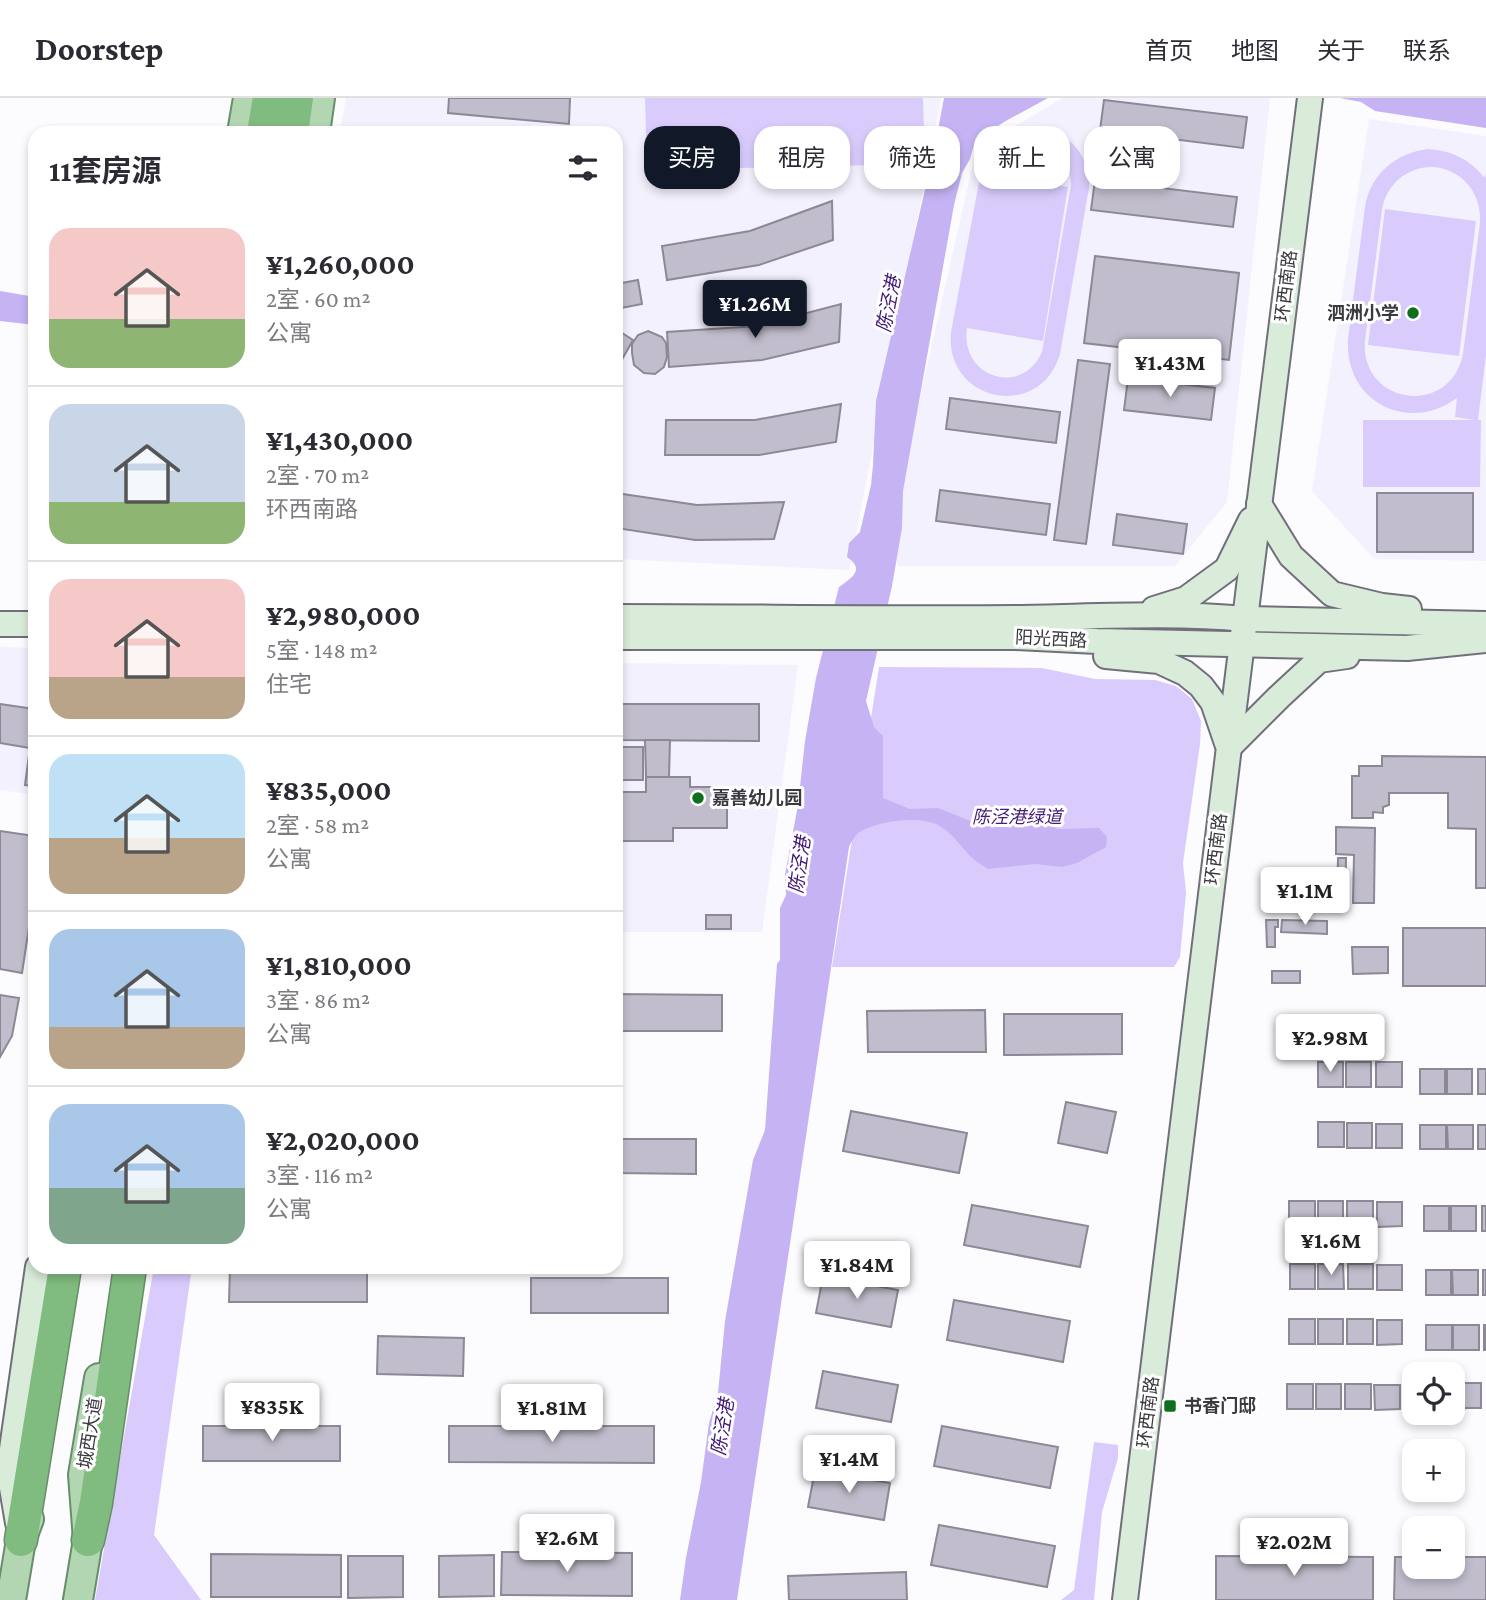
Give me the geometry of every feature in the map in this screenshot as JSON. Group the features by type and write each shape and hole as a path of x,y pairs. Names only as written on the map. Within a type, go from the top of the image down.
{"highway":[{"path":"264,126 269,98"},
{"path":"293,126 297,98"},
{"path":"21,1540 64,1274"},
{"path":"88,1540 96,1503 129,1274"}],"main road":[{"path":"243,126 248,98"},
{"path":"315,126 320,98"},
{"name":"城西大道","path":"11,1600 21,1540 47,1471 78,1274"},
{"name":"城西大道","path":"78,1600 88,1540 83,1475 116,1274"}],"street":[{"name":"环西南路","path":"1125,1600 1309,106"},
{"path":"1132,616 1186,598 1227,569 1259,504"},
{"path":"1259,504 1291,556 1332,594 1382,606 1418,610 1459,623"},
{"name":"阳光西路","path":"623,637 1132,616 1486,624"},
{"path":"623,617 819,627"},
{"path":"0,624 28,624"},
{"name":"阳光西路","path":"895,627 1051,639 1407,648 1486,640"},
{"path":"1051,639 1089,654 1159,661 1185,673 1201,686 1213,702 1229,747 1319,660 1407,648"},
{"name":"城西大道","path":"21,1540 9,1470 37,1274"}],"shaded area":[{"path":"346,98 941,98 936,126 864,126 864,189 923,189 849,570 623,559 623,126 341,126"},
{"path":"1062,98 1270,98 1227,502 1175,566 898,566 891,526 974,159 974,189 1070,189 1070,126 1016,126"},
{"name":"泗洲小学","path":"1369,119 1486,136 1486,561 1374,559 1312,491"},
{"path":"0,647 28,648 28,794 0,790"},
{"name":"嘉善幼儿园","path":"623,663 798,665 762,932 623,932"}],"green space":[{"path":"645,98 923,98 924,126 864,126 864,165 850,166 850,126 754,126 754,168 740,168 740,126 646,126"},
{"path":"1070,142 1084,160 1084,189 1089,189 1060,354 1049,375 1034,389 1015,395 995,395 977,388 962,375 953,356 951,332 978,189 1068,189 1043,341 967,328 967,345 973,359 982,369 994,376 1021,374 1033,366 1042,352 1071,185"},
{"path":"1428,149 1453,154 1467,161 1485,178 1486,173 1486,355 1478,420 1481,420 1480,487 1363,487 1363,420 1474,420 1455,417 1457,398 1438,408 1419,413 1400,412 1383,406 1368,395 1356,380 1350,361 1348,339 1368,195 1386,167 1416,151","holes":["1424,167 1444,169 1462,178 1469,185 1480,212 1463,354 1455,374 1442,388 1425,395 1407,396 1390,390 1376,379 1367,363 1365,341 1382,210 1388,192 1407,173"]},
{"path":"1385,209 1476,221 1459,356 1368,345"},
{"name":"陈泾港绿道","path":"879,667 1042,668 1095,679 1155,680 1176,686 1192,699 1201,721 1200,744 1183,863 1186,893 1180,957 1174,967 832,967"},
{"path":"153,1274 191,1274 154,1535 201,1600 95,1600"},
{"path":"1094,1442 1118,1445 1118,1458 1102,1512 1094,1600 1061,1600 1074,1590"}],"water":[{"path":"944,98 1048,98 998,126 974,126 974,145 960,181 960,126 939,126"},
{"path":"1340,98 1486,98 1486,128 1375,111 1361,102"},
{"name":"陈泾港","path":"925,189 958,189 903,491 902,528 892,586 866,701 874,727 883,736 883,798 910,809 938,808 978,824 1033,818 1058,829 1099,828 1107,837 1106,847 1077,863 1062,867 1035,864 988,869 972,858 947,831 930,822 909,820 875,825 858,833 852,841 737,1600 680,1600 709,1423 718,1393 725,1321 753,1160 765,1130 777,964 780,960 780,908 786,895 785,875 798,805 805,741 816,678 839,587 855,574 856,570 847,557 849,543 860,532 871,485 876,401"},
{"path":"0,291 28,296 28,324 0,321"}],"building":[{"path":"449,98 570,98 569,124 448,113"},
{"path":"1104,100 1247,117 1243,148 1180,140 1180,126 1101,126"},
{"path":"1094,189 1170,189 1237,197 1233,227 1091,210"},
{"path":"832,201 833,240 759,265 667,280 662,246 750,231"},
{"path":"1095,256 1239,273 1229,360 1084,343"},
{"path":"638,280 642,304 623,308 623,283"},
{"path":"841,304 839,342 762,360 669,367 667,332 757,326"},
{"path":"648,331 662,337 666,343 667,357 664,367 655,374 644,373 634,365 632,353 632,344 638,335"},
{"path":"623,334 633,340 623,358"},
{"path":"1078,360 1110,364 1086,544 1054,540"},
{"path":"1128,378 1215,388 1211,420 1124,410"},
{"path":"950,398 1060,412 1056,443 946,429"},
{"path":"841,404 836,442 759,455 665,455 666,420 755,420"},
{"path":"940,490 1050,504 1046,535 936,521"},
{"path":"1377,493 1473,493 1473,552 1377,552"},
{"path":"623,494 697,505 784,502 774,539 695,540 623,529"},
{"path":"1117,514 1187,524 1183,554 1113,545"},
{"path":"0,704 28,708 28,748 0,743"},
{"path":"623,704 759,704 759,741 623,740"},
{"path":"645,740 670,740 669,777 646,777"},
{"path":"623,747 643,747 643,780 623,780"},
{"path":"1382,756 1486,757 1486,888 1476,888 1476,829 1448,828 1448,793 1389,793 1389,805 1383,807 1383,813 1373,812 1373,818 1352,818 1352,776 1359,776 1359,766 1382,766"},
{"path":"28,763 28,785 25,785"},
{"path":"646,777 690,777 690,787 727,787 727,828 673,828 673,841 623,841 623,792 646,792"},
{"path":"1336,827 1375,828 1374,903 1353,903 1354,855 1336,854"},
{"path":"0,831 28,835 28,934 22,973 0,969"},
{"path":"1338,858 1346,858 1345,908 1337,908"},
{"path":"1272,891 1303,892 1303,906 1271,906"},
{"path":"706,915 731,915 731,929 706,929"},
{"path":"1266,920 1278,920 1278,927 1275,927 1275,947 1267,947"},
{"path":"1282,920 1327,921 1327,934 1281,932"},
{"path":"1403,928 1486,928 1486,986 1403,986"},
{"path":"1352,947 1388,947 1388,973 1353,974"},
{"path":"1272,971 1300,971 1300,983 1272,983"},
{"path":"623,994 722,995 722,1031 623,1031"},
{"path":"0,995 19,998 12,1036 0,1057"},
{"path":"985,1010 986,1052 868,1052 867,1011"},
{"path":"1004,1014 1122,1014 1122,1054 1004,1055"},
{"path":"1318,1062 1343,1062 1343,1087 1318,1087"},
{"path":"1346,1062 1371,1062 1371,1087 1346,1087"},
{"path":"1376,1062 1402,1062 1402,1087 1376,1087"},
{"path":"1420,1069 1445,1069 1445,1094 1420,1094"},
{"path":"1447,1069 1472,1069 1472,1094 1447,1094"},
{"path":"1478,1069 1486,1069 1486,1094 1478,1094"},
{"path":"1066,1102 1116,1112 1107,1153 1058,1143"},
{"path":"851,1111 967,1133 959,1173 843,1151"},
{"path":"1318,1122 1344,1122 1344,1147 1318,1147"},
{"path":"1347,1123 1372,1123 1372,1148 1347,1148"},
{"path":"1376,1124 1402,1124 1402,1148 1376,1148"},
{"path":"1420,1125 1446,1125 1446,1149 1420,1149"},
{"path":"1447,1125 1473,1125 1473,1149 1448,1149"},
{"path":"1478,1125 1486,1125 1486,1149 1478,1149"},
{"path":"623,1139 696,1139 696,1174 623,1173"},
{"path":"1289,1201 1315,1201 1315,1226 1289,1226"},
{"path":"1318,1201 1343,1201 1343,1226 1318,1226"},
{"path":"1347,1201 1373,1201 1373,1226 1347,1226"},
{"path":"1377,1202 1402,1202 1402,1226 1377,1227"},
{"path":"972,1205 1088,1226 1080,1267 964,1245"},
{"path":"1424,1206 1449,1206 1449,1231 1424,1231"},
{"path":"1451,1206 1476,1206 1476,1231 1451,1231"},
{"path":"1482,1206 1486,1206 1486,1231 1482,1231"},
{"path":"1290,1264 1315,1264 1315,1289 1290,1289"},
{"path":"1318,1264 1343,1264 1344,1289 1318,1289"},
{"path":"1348,1264 1373,1264 1373,1289 1348,1289"},
{"path":"1377,1265 1402,1265 1402,1290 1377,1290"},
{"path":"1426,1270 1451,1270 1451,1295 1426,1295"},
{"path":"1452,1270 1478,1270 1478,1295 1453,1295"},
{"path":"1483,1270 1486,1270 1486,1295 1483,1295"},
{"path":"230,1274 367,1274 367,1302 229,1302"},
{"path":"823,1276 898,1290 891,1327 816,1313"},
{"path":"531,1278 668,1278 668,1313 531,1313"},
{"path":"954,1300 1070,1321 1063,1362 947,1340"},
{"path":"1289,1319 1315,1319 1315,1344 1289,1344"},
{"path":"1318,1319 1343,1319 1343,1344 1318,1344"},
{"path":"1347,1319 1373,1319 1373,1344 1347,1344"},
{"path":"1377,1320 1402,1320 1402,1344 1377,1345"},
{"path":"1426,1325 1452,1325 1452,1350 1426,1350"},
{"path":"1453,1325 1479,1325 1479,1350 1453,1350"},
{"path":"1486,1325 1486,1350 1484,1350"},
{"path":"378,1336 464,1338 463,1376 377,1374"},
{"path":"823,1371 898,1385 891,1422 816,1408"},
{"path":"1465,1383 1481,1383 1481,1408 1465,1408"},
{"path":"1287,1384 1313,1384 1313,1409 1287,1409"},
{"path":"1316,1384 1341,1384 1341,1409 1316,1409"},
{"path":"1345,1384 1371,1384 1371,1409 1345,1409"},
{"path":"1374,1385 1400,1385 1400,1409 1375,1410"},
{"path":"203,1426 340,1426 340,1461 203,1461"},
{"path":"449,1426 654,1426 654,1463 449,1462"},
{"path":"942,1426 1058,1447 1050,1488 934,1466"},
{"path":"815,1470 890,1483 884,1520 808,1507"},
{"path":"939,1525 1055,1546 1047,1587 931,1565"},
{"path":"502,1552 632,1553 632,1596 501,1595"},
{"path":"211,1554 341,1555 341,1597 211,1597"},
{"path":"494,1555 494,1596 439,1597 439,1556"},
{"path":"348,1556 403,1556 403,1597 348,1598"},
{"path":"1216,1556 1373,1557 1373,1600 1216,1600"},
{"path":"1395,1557 1402,1557 1402,1579 1465,1579 1465,1557 1486,1557 1486,1600 1394,1600"},
{"path":"906,1572 907,1600 789,1600 788,1576"}],"place":[{"name":"泗洲小学","path":"1413,313"},
{"name":"嘉善幼儿园","path":"698,798"},
{"name":"书香门邸","path":"1170,1406"}]}
